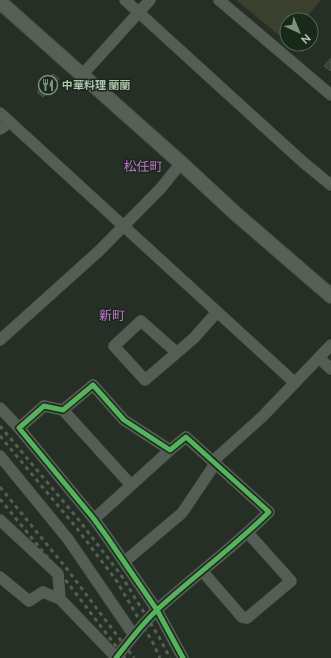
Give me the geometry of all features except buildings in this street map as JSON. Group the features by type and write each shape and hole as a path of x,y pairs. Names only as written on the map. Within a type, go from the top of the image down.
{"main road":[{"path":"0,2 236,214 331,296"}],"street":[{"path":"125,0 304,163 331,185"},
{"path":"82,75 150,0"},
{"path":"219,0 331,95"},
{"path":"0,113 295,383"},
{"path":"0,129 10,122"},
{"path":"0,340 100,251 161,188 181,163"},
{"path":"176,352 141,321 114,346 144,380 194,338 217,312"},
{"path":"124,562 182,513 213,467 213,461 263,416 331,345"},
{"path":"320,358 331,369"},
{"path":"64,410 93,385 124,420 170,450"},
{"path":"19,428 44,406 64,410 131,485"},
{"path":"0,408 19,428 94,519 157,610 183,658"},
{"path":"0,577 29,601 43,592 60,598 116,658 134,634 157,610 248,533 269,512 186,437 94,519"},
{"path":"0,456 68,539 134,634"},
{"path":"0,520 58,574 60,598"},
{"path":"202,572 242,617 247,618 290,581 248,533"}],"green space":[{"path":"236,0 321,0 311,12 279,12 279,35"}],"railway":[{"path":"0,426 78,519 121,575 159,637 170,658"},
{"path":"0,436 75,526 116,580 153,643 160,658"},
{"path":"0,487 67,569 134,658"},
{"path":"0,499 61,574 125,658"}],"cycle path":[{"path":"116,658 141,627 152,615 158,609 269,512 186,437 170,450 124,420 93,385 63,410 44,406 19,428 107,537 157,610 183,658"}],"place":[{"name":"中華料理 蘭蘭","path":"48,85"}],"district":[{"name":"松任町","path":"143,166"},
{"name":"新町","path":"112,315"}]}
